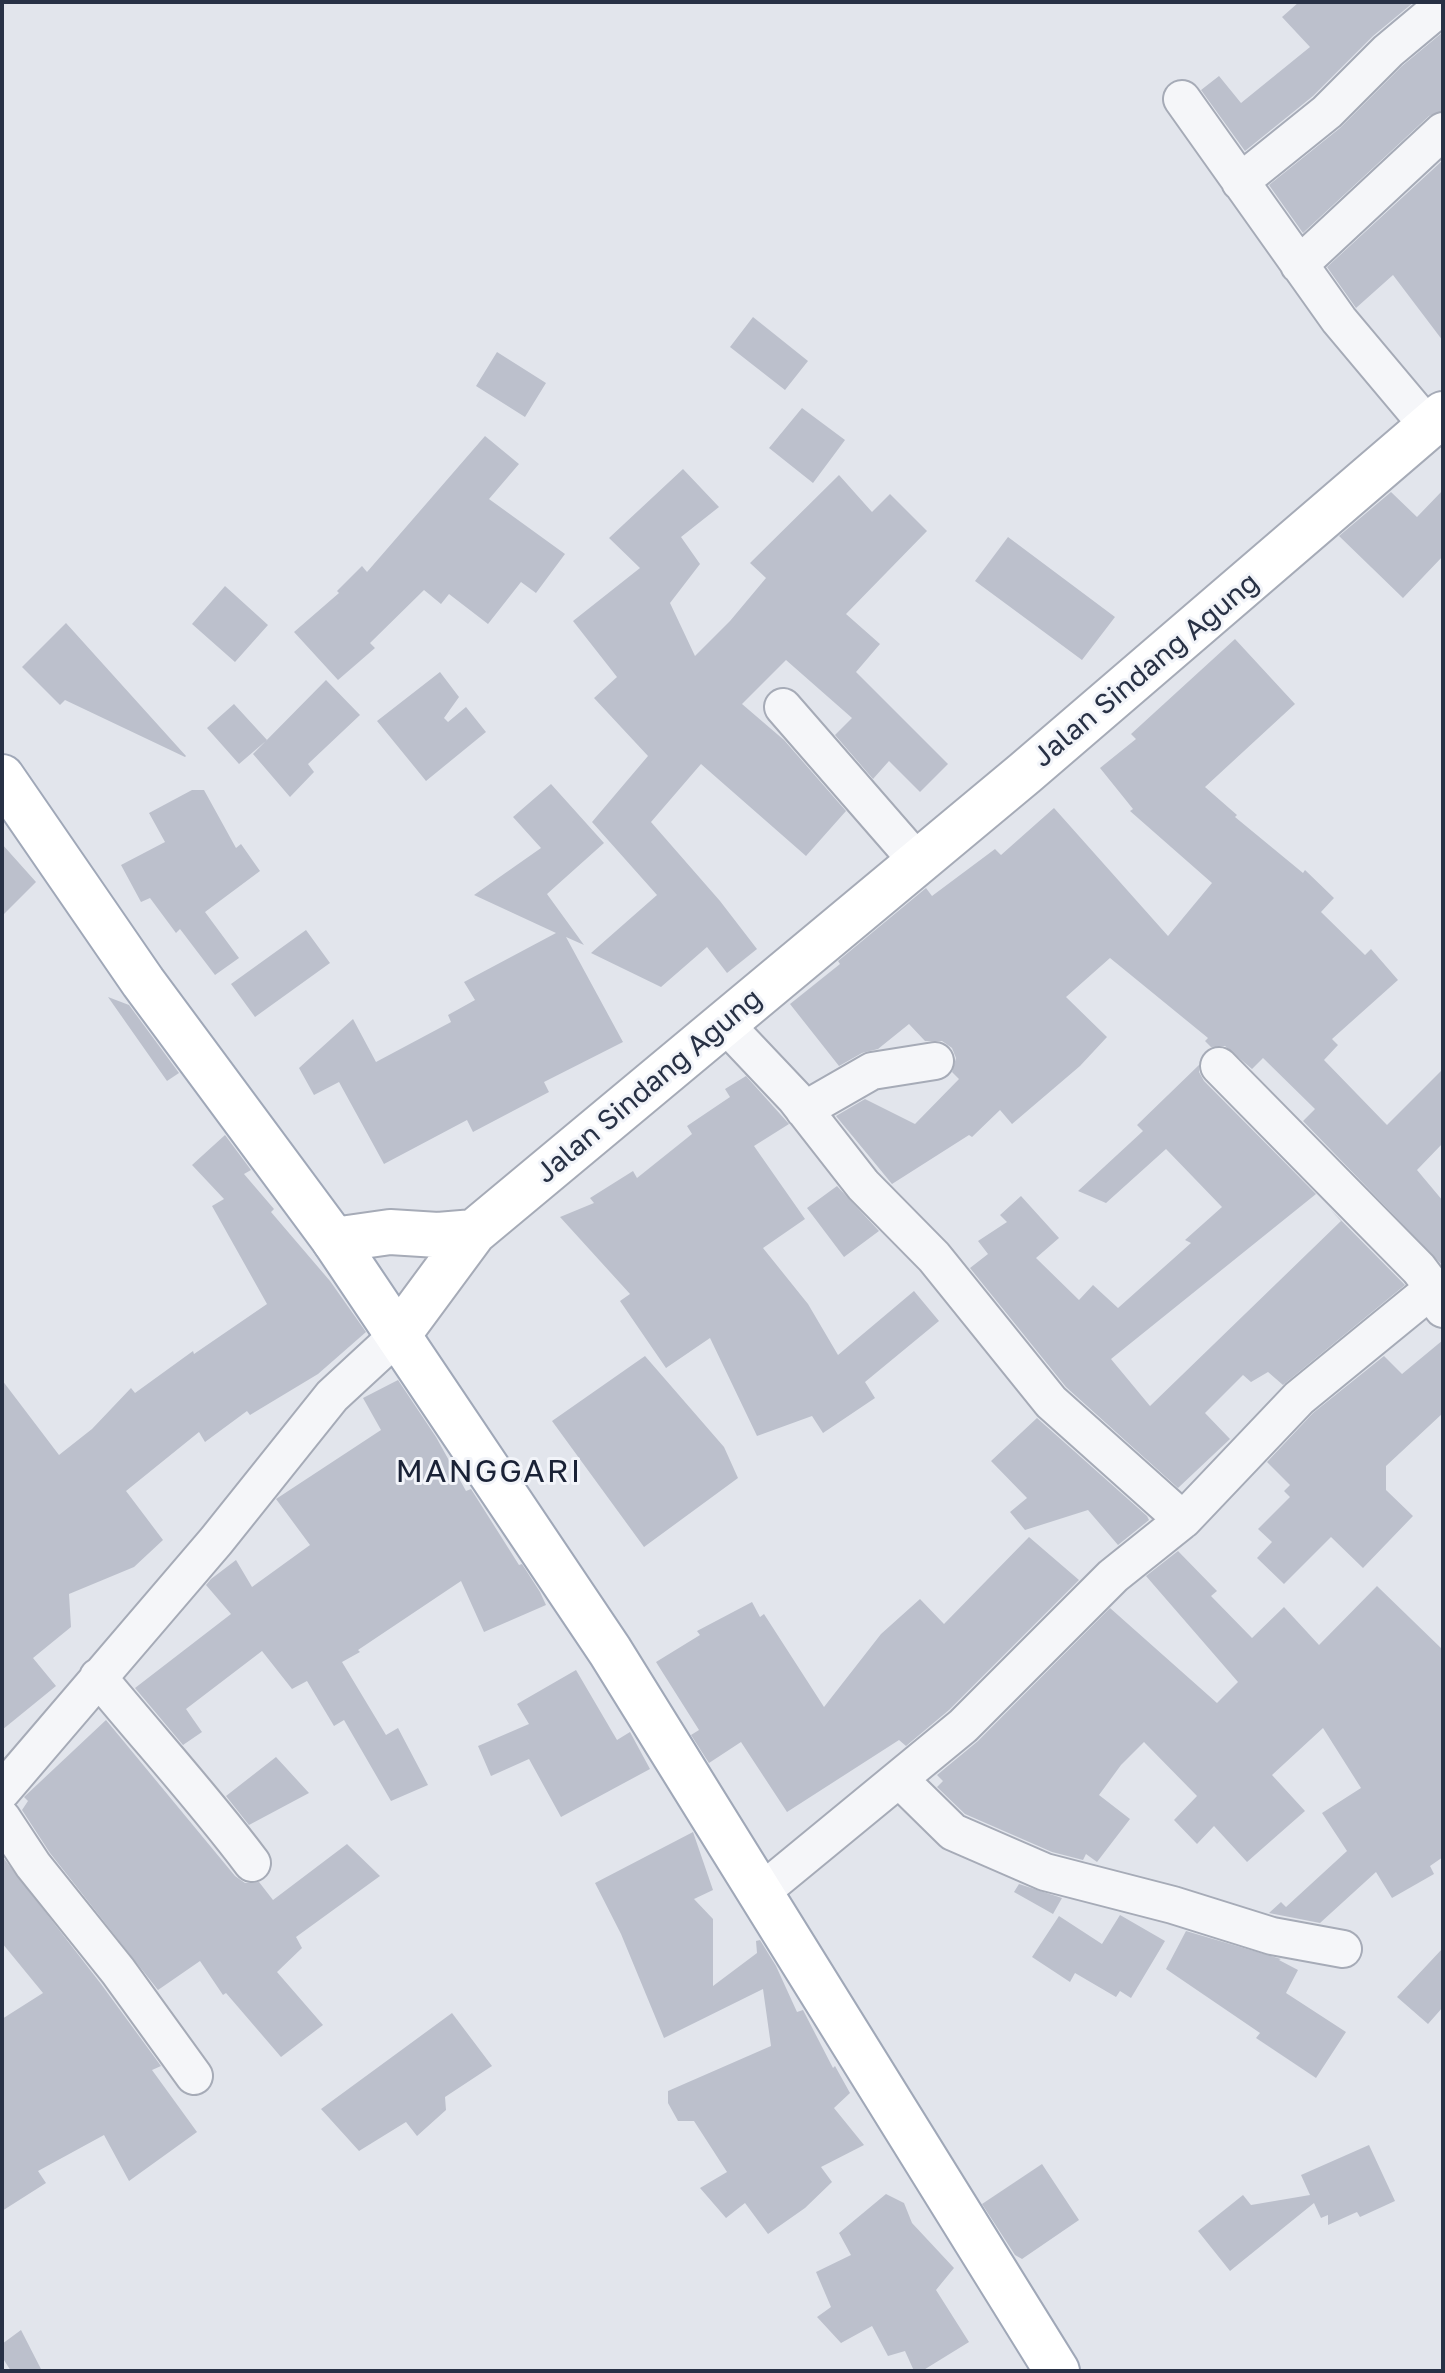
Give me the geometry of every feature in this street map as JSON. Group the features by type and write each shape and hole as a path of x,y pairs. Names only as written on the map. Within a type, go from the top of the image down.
{"main road":[{"name":"Jalan Sindang Agung","path":"398,1335 474,1232 918,862 1436,420"},
{"path":"2,777 152,995 334,1240 610,1651 1057,2371"},
{"path":"334,1240 390,1232 438,1235 474,1232"}],"street":[{"path":"1240,182 1327,112 1388,51 1443,5"},
{"path":"1182,99 1339,320 1436,420"},
{"path":"1299,265 1443,131"},
{"path":"783,707 918,862"},
{"path":"724,1023 804,1110 863,1185 934,1257 1051,1402 1183,1520"},
{"path":"804,1110 872,1071 935,1061"},
{"path":"760,1893 963,1726 1113,1576 1183,1520 1299,1398 1436,1300 1419,1269 1219,1066"},
{"path":"2,1791 216,1541 332,1396 398,1335"},
{"path":"98,1677 210,1808 252,1863"},
{"path":"899,1779 953,1832 1045,1872 1173,1905 1272,1936 1343,1949"},
{"path":"2,1818 33,1865 118,1971 194,2076"}],"building":[{"path":"1299,2 1414,2 1373,36 1313,96 1245,151 1201,90 1219,76 1241,103 1310,47 1282,17"},
{"path":"1443,32 1443,111 1429,116 1303,233 1269,185 1340,128 1402,66"},
{"path":"1443,160 1443,341 1393,275 1356,308 1327,267"},
{"path":"753,317 808,361 785,390 730,347"},
{"path":"497,352 546,383 525,417 476,386"},
{"path":"802,408 845,440 813,483 769,448"},
{"path":"485,436 519,464 489,499 565,554 536,593 521,582 488,624 449,594 441,604 424,590 370,643 375,648 338,680 294,632 339,593 337,591 362,566 367,572"},
{"path":"683,469 719,507 681,537 700,564 670,603 695,656 766,578 750,563 839,475 872,512 890,494 927,531 846,614 880,644 856,672 948,764 920,792 889,761 873,779 835,735 852,718 786,660 742,704 784,740 846,811 806,856 701,764 651,822 757,949 727,973 707,947 661,987 591,953 657,895 592,822 648,756 594,698 617,677 573,621 640,568 609,538"},
{"path":"1443,490 1443,556 1403,598 1339,536 1391,492 1417,517"},
{"path":"1008,537 1115,617 1082,660 975,581"},
{"path":"225,586 268,625 235,662 192,624"},
{"path":"66,623 185,757 65,700 60,705 22,667"},
{"path":"1235,639 1295,704 1205,787 1237,815 1235,817 1303,873 1305,870 1334,898 1321,912 1365,955 1371,949 1398,980 1332,1039 1338,1045 1324,1060 1387,1125 1443,1069 1443,1143 1417,1170 1443,1201 1443,1266 1303,1121 1315,1109 1263,1058 1252,1069 1225,1046 1211,1047 1205,1041 1208,1038 1110,958 1066,997 1107,1037 1080,1066 1012,1124 1000,1110 972,1137 969,1135 892,1184 836,1116 865,1099 915,1124 959,1079 952,1072 956,1058 952,1048 942,1041 925,1041 909,1024 878,1049 862,1053 839,1066 790,1004 926,888 932,896 995,849 1001,855 1054,808 1168,936 1212,883 1130,811 1133,809 1100,768 1136,739 1131,734"},
{"path":"440,672 459,697 444,718 448,722 466,707 486,732 426,781 377,721"},
{"path":"326,680 360,715 308,764 314,772 290,797 253,754"},
{"path":"234,704 267,740 239,764 207,728"},
{"path":"551,784 604,843 547,894 584,945 566,937 623,1042 544,1082 549,1092 473,1132 467,1120 384,1164 339,1082 314,1095 299,1068 353,1019 376,1062 451,1022 448,1015 475,1000 464,982 556,933 474,895 541,848 513,817"},
{"path":"192,790 204,790 236,848 241,844 260,871 205,912 239,958 215,975 180,929 176,933 150,898 141,902 121,865 165,842 149,813"},
{"path":"2,844 36,882 2,916"},
{"path":"306,930 330,963 255,1017 231,984"},
{"path":"108,997 129,1005 179,1073 167,1081"},
{"path":"1199,1065 1204,1081 1316,1194 1111,1359 1150,1406 1341,1221 1330,1209 1405,1285 1283,1385 1268,1372 1251,1382 1243,1375 1205,1413 1230,1439 1178,1488 1066,1387 970,1268 988,1254 978,1241 1007,1222 1000,1215 1021,1196 1059,1238 1036,1258 1079,1300 1093,1285 1118,1308 1191,1243 1185,1240 1222,1207 1166,1149 1106,1203 1078,1191 1143,1131 1137,1125"},
{"path":"746,1076 789,1124 754,1146 805,1219 763,1248 808,1304 838,1355 914,1291 939,1321 865,1382 875,1398 823,1433 812,1416 757,1436 710,1338 666,1368 620,1301 630,1294 560,1217 594,1203 590,1198 633,1171 637,1178 692,1134 687,1126 730,1097 725,1089"},
{"path":"225,1135 251,1170 244,1174 274,1209 271,1212 330,1281 366,1332 318,1374 250,1415 247,1411 205,1442 199,1432 126,1491 163,1540 134,1567 69,1594 71,1627 33,1658 56,1686 2,1730 2,1380 59,1455 92,1429 131,1388 135,1393 267,1304 212,1206 224,1199 192,1165"},
{"path":"837,1186 879,1231 844,1257 807,1208"},
{"path":"1443,1340 1443,1413 1386,1466 1386,1490 1413,1516 1363,1568 1331,1537 1284,1584 1257,1558 1272,1542 1258,1529 1290,1497 1284,1491 1290,1485 1267,1462 1313,1413 1384,1356 1402,1374"},
{"path":"645,1356 724,1447 738,1478 644,1547 552,1421"},
{"path":"398,1380 436,1437 466,1491 471,1489 546,1605 484,1632 461,1581 342,1662 386,1735 398,1728 428,1785 391,1801 344,1720 334,1726 307,1681 292,1689 262,1651 186,1709 202,1732 183,1745 135,1688 231,1614 206,1585 211,1579 236,1560 252,1587 310,1545 276,1499 381,1430 363,1398"},
{"path":"1037,1418 1149,1520 1118,1545 1088,1510 1025,1530 1010,1512 1027,1498 991,1461"},
{"path":"1029,1537 1079,1580 949,1710 906,1746 899,1740 787,1812 741,1742 709,1763 691,1735 699,1730 656,1662 700,1635 697,1631 752,1602 760,1617 764,1614 824,1707 881,1634 920,1599 944,1624"},
{"path":"1178,1551 1217,1591 1211,1596 1252,1638 1284,1607 1319,1645 1377,1586 1443,1650 1443,1857 1430,1866 1434,1874 1392,1898 1376,1872 1320,1923 1269,1913 1281,1902 1286,1907 1347,1851 1322,1813 1361,1788 1323,1728 1272,1775 1305,1811 1247,1862 1214,1826 1197,1844 1174,1820 1197,1796 1144,1742 1121,1765 1099,1795 1130,1819 1097,1862 1086,1854 1083,1860 1052,1852 965,1814 937,1787 943,1781 937,1775 978,1741 1110,1608 1217,1703 1238,1682 1146,1576"},
{"path":"576,1670 617,1740 630,1732 650,1769 561,1817 529,1759 491,1776 478,1746 529,1724 517,1704"},
{"path":"106,1720 235,1876 245,1883 259,1882 273,1900 347,1844 380,1876 296,1937 302,1948 277,1972 323,2025 281,2057 226,1993 223,1995 200,1961 158,1990 50,1853 22,1810 28,1801 24,1797"},
{"path":"276,1757 309,1793 249,1825 226,1796"},
{"path":"693,1832 713,1890 694,1899 713,1919 713,1986 757,1953 756,1941 760,1940 797,2012 803,2010 833,2068 835,2066 850,2093 834,2108 864,2145 821,2167 832,2182 805,2208 768,2234 745,2203 726,2218 700,2188 727,2172 694,2121 678,2121 668,2103 668,2091 771,2046 763,1989 664,2038 621,1934 595,1883"},
{"path":"2,1856 161,2066 152,2070 197,2132 129,2181 104,2135 38,2171 46,2183 2,2211 2,2019 43,1993 2,1943"},
{"path":"1019,1884 1062,1898 1053,1914 1014,1892"},
{"path":"1120,1915 1165,1941 1131,1998 1120,1991 1116,1997 1075,1973 1070,1982 1032,1957 1059,1916 1102,1944"},
{"path":"1186,1931 1281,1959 1298,1970 1286,1993 1346,2032 1316,2078 1256,2038 1260,2033 1166,1969"},
{"path":"1443,1948 1443,2007 1428,2024 1397,1997"},
{"path":"452,2013 492,2066 445,2097 446,2110 417,2136 406,2122 359,2151 321,2109"},
{"path":"1369,2145 1395,2201 1360,2217 1357,2212 1328,2225 1328,2215 1321,2218 1314,2203 1230,2271 1198,2231 1243,2195 1251,2205 1310,2195 1301,2175"},
{"path":"1042,2164 1079,2220 1022,2259 1015,2255 982,2204"},
{"path":"886,2194 904,2203 912,2223 954,2268 936,2290 969,2342 922,2371 914,2371 905,2351 888,2356 872,2326 841,2343 817,2317 831,2307 816,2272 851,2255 839,2233"},
{"path":"21,2330 42,2371 11,2371 2,2357 2,2344"}],"district":[{"name":"MANGGARI","path":"489,1472"}]}
